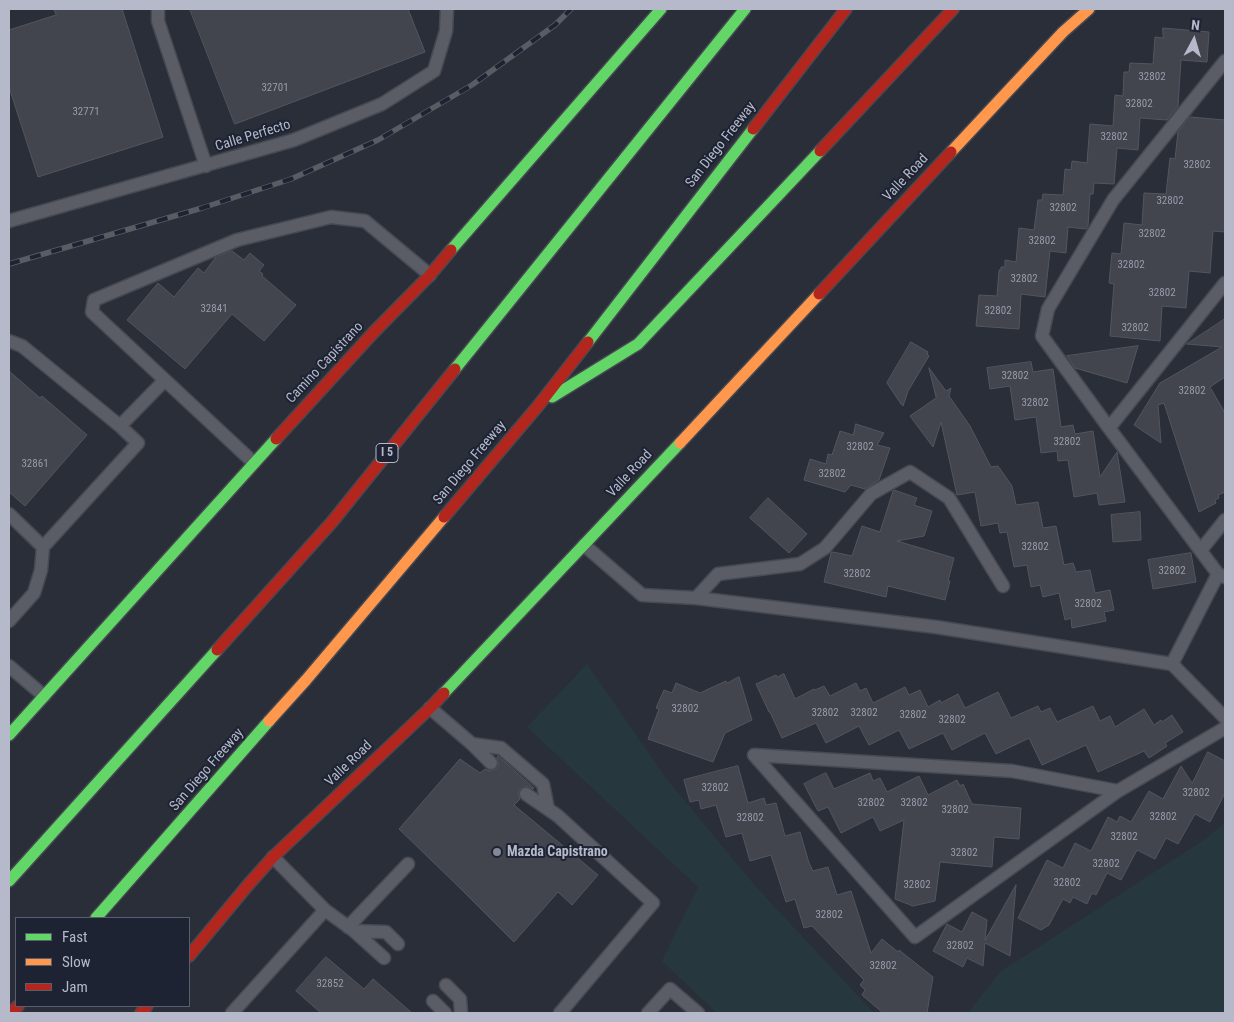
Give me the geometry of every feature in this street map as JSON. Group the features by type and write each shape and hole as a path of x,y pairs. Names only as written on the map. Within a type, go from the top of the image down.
{"main road":[{"name":"Camino Capistrano","path":"9,735 254,463 373,333 430,275 661,9"},
{"name":"I 5","path":"9,881 332,522 745,9"},
{"name":"San Diego Freeway","path":"97,917 306,680 538,406 846,9"},
{"path":"538,406 638,344 952,9"},
{"name":"Valle Road","path":"190,955 273,857 430,708 684,439 1063,32 1089,9"}],"lane":[{"path":"158,9 158,22 206,166"},
{"name":"Calle Perfecto","path":"10,218 206,166 294,140 374,108 434,71 446,31 446,9"},
{"path":"1172,664 1222,575 1109,428 1042,336 1048,309 1113,200 1225,61"},
{"path":"254,463 92,312 94,300 237,240 332,217 365,221 430,275"},
{"path":"1109,428 1225,284"},
{"path":"9,341 22,346 138,443 43,547 42,570 34,593 9,621"},
{"path":"120,426 165,380"},
{"path":"696,598 718,574 800,564 825,548 871,494 910,472 948,498 1003,586"},
{"path":"9,514 43,547"},
{"path":"1201,550 1225,520"},
{"path":"584,545 642,595 696,598 936,627 1172,664 1225,718"},
{"path":"9,666 44,696"},
{"path":"430,708 491,763"},
{"path":"1118,791 1012,771 754,755 915,937 1118,791 1225,728"},
{"path":"472,744 501,748 543,784 548,809"},
{"path":"526,794 558,816 653,903 560,1013"},
{"path":"273,857 326,910 384,958"},
{"path":"351,929 408,864"},
{"path":"232,1013 326,910"},
{"path":"351,929 386,932 398,944"},
{"path":"446,985 460,999 461,1013"},
{"path":"648,1013 670,989 698,1013"},
{"path":"433,1001 445,1013"}],"shaded area":[{"path":"587,664 666,778 757,888 874,1013 717,1013 662,961 698,887 527,727"},
{"path":"1225,822 1225,1013 968,1013 1000,972 1207,838"}],"building":[{"path":"54,9 122,9 163,137 38,177 9,87 9,30 56,15"},
{"path":"190,9 408,9 425,52 235,124"},
{"path":"1163,28 1209,32 1207,62 1181,60 1178,106 1167,120 1140,118 1138,150 1117,148 1114,184 1094,183 1093,194 1090,194 1088,226 1086,229 1068,227 1066,253 1050,251 1045,297 1021,294 1019,329 976,326 979,295 997,296 999,270 1001,270 1001,267 1005,267 1005,260 1016,262 1019,228 1034,230 1038,200 1042,200 1043,194 1063,195 1065,169 1071,170 1072,161 1087,163 1090,124 1113,126 1115,95 1123,96 1124,72 1129,72 1130,63 1153,64 1155,37 1163,38"},
{"path":"1190,117 1225,120 1225,232 1213,231 1210,273 1189,271 1186,308 1162,306 1160,341 1110,336 1114,284 1109,283 1112,253 1121,254 1124,223 1142,225 1144,193 1166,194 1170,158 1175,159 1178,132"},
{"path":"232,251 244,260 250,253 264,265 259,271 263,274 262,276 296,305 264,341 232,314 185,369 127,320 158,283 174,297 198,268 204,273 216,257"},
{"path":"1225,319 1225,377 1210,387 1225,413 1225,492 1218,495 1219,498 1215,500 1216,503 1199,512 1164,403 1158,405 1161,443 1134,425 1160,383 1222,347 1187,344"},
{"path":"911,342 928,352 929,356 908,391 903,406 887,383"},
{"path":"1138,346 1127,383 1075,368 1067,356"},
{"path":"1031,362 1033,372 1053,369 1061,427 1073,425 1075,434 1093,431 1100,477 1117,452 1125,502 1099,505 1097,493 1074,497 1068,460 1058,461 1057,451 1041,453 1036,417 1015,420 1010,386 990,389 987,368"},
{"path":"929,368 946,391 951,388 949,396 970,426 991,467 998,466 1012,486 1016,505 1038,502 1043,528 1056,526 1064,565 1073,563 1076,572 1090,570 1095,593 1110,590 1114,610 1104,612 1106,621 1072,628 1071,618 1065,620 1059,593 1043,597 1040,585 1031,587 1027,565 1014,567 1007,532 1000,533 998,523 981,526 975,492 957,495 941,422 933,447 910,416 936,398"},
{"path":"9,371 40,398 42,396 87,435 25,506 9,492"},
{"path":"856,424 884,433 877,445 890,448 879,480 865,489 851,485 845,492 804,480 810,459 826,464 828,454 832,455 840,431 853,435"},
{"path":"894,490 917,498 914,505 932,511 924,536 897,541 954,558 945,600 888,586 886,597 824,582 831,553 852,556 862,526 880,532"},
{"path":"768,498 807,534 789,553 750,518"},
{"path":"1140,512 1141,540 1113,542 1111,515"},
{"path":"1191,553 1196,582 1153,589 1148,560"},
{"path":"784,674 795,699 824,686 830,696 856,683 860,691 866,688 873,703 905,687 909,695 920,690 928,707 940,700 941,703 958,694 965,708 998,692 1011,718 1038,706 1041,712 1050,708 1057,722 1093,706 1100,721 1110,716 1115,727 1144,709 1154,725 1172,715 1183,732 1165,743 1167,746 1149,758 1144,751 1098,772 1086,745 1042,765 1029,738 996,754 985,733 952,750 943,733 909,749 899,730 869,745 859,726 826,743 816,723 782,738 756,684 776,675 777,677"},
{"path":"739,677 752,720 725,733 713,762 648,739 659,709 656,708 664,690 672,693 676,683 700,693"},
{"path":"1208,752 1225,761 1225,793 1210,822 1195,814 1178,844 1166,838 1155,859 1137,850 1121,880 1107,873 1096,895 1092,893 1087,904 1073,897 1070,903 1063,899 1049,925 1041,930 1018,918 1047,860 1063,868 1075,843 1091,851 1108,817 1117,822 1120,816 1131,822 1149,791 1163,799 1181,766 1192,783"},
{"name":"Mazda Capistrano","path":"498,756 534,788 526,786 520,789 518,794 520,799 514,805 598,875 572,905 558,892 514,942 399,829 460,759 480,773 485,769 489,771 496,769 499,765"},
{"path":"738,766 748,803 764,798 766,805 776,803 785,836 800,832 813,871 828,867 837,895 851,891 871,953 882,939 933,977 927,1013 883,1013 862,995 865,990 860,985 864,980 812,926 804,928 795,899 786,902 771,855 750,861 742,833 726,837 716,805 701,809 699,800 690,802 684,780"},
{"path":"826,773 834,789 870,773 873,781 880,778 887,792 919,776 928,795 957,780 960,786 963,784 972,804 1021,808 1019,839 994,837 992,867 940,862 935,901 913,906 895,899 904,820 880,831 873,817 841,833 828,807 818,811 804,784"},
{"path":"1016,885 1010,956 985,943 983,966 967,958 963,967 933,951 947,924 962,932 972,912 987,920 985,940"},
{"path":"326,957 364,989 373,979 412,1013 321,1013 296,991"}],"railway":[{"path":"9,264 202,208 291,179 378,140 472,85 555,25 571,9"}],"traffic: fast":[{"path":"451,250 661,9"},
{"path":"455,369 745,9"},
{"path":"588,342 753,129"},
{"path":"552,397 638,344 820,151"},
{"path":"9,735 276,439"},
{"path":"444,693 680,443"},
{"path":"9,881 217,650"},
{"path":"97,917 269,721"}],"traffic: slow":[{"path":"951,152 1063,32 1089,9"},
{"path":"680,443 819,294"},
{"path":"269,721 444,517"}],"traffic: jam":[{"path":"753,129 846,9"},
{"path":"820,151 953,9"},
{"path":"819,294 951,152"},
{"path":"276,439 373,333 430,275 451,250"},
{"path":"444,517 538,406 588,342"},
{"path":"217,650 332,522 455,369"},
{"path":"190,955 273,857 444,693"},
{"path":"11,1013 17,1007"},
{"path":"141,1013 146,1007"}],"place":[{"name":"Mazda Capistrano","path":"497,852"}]}
